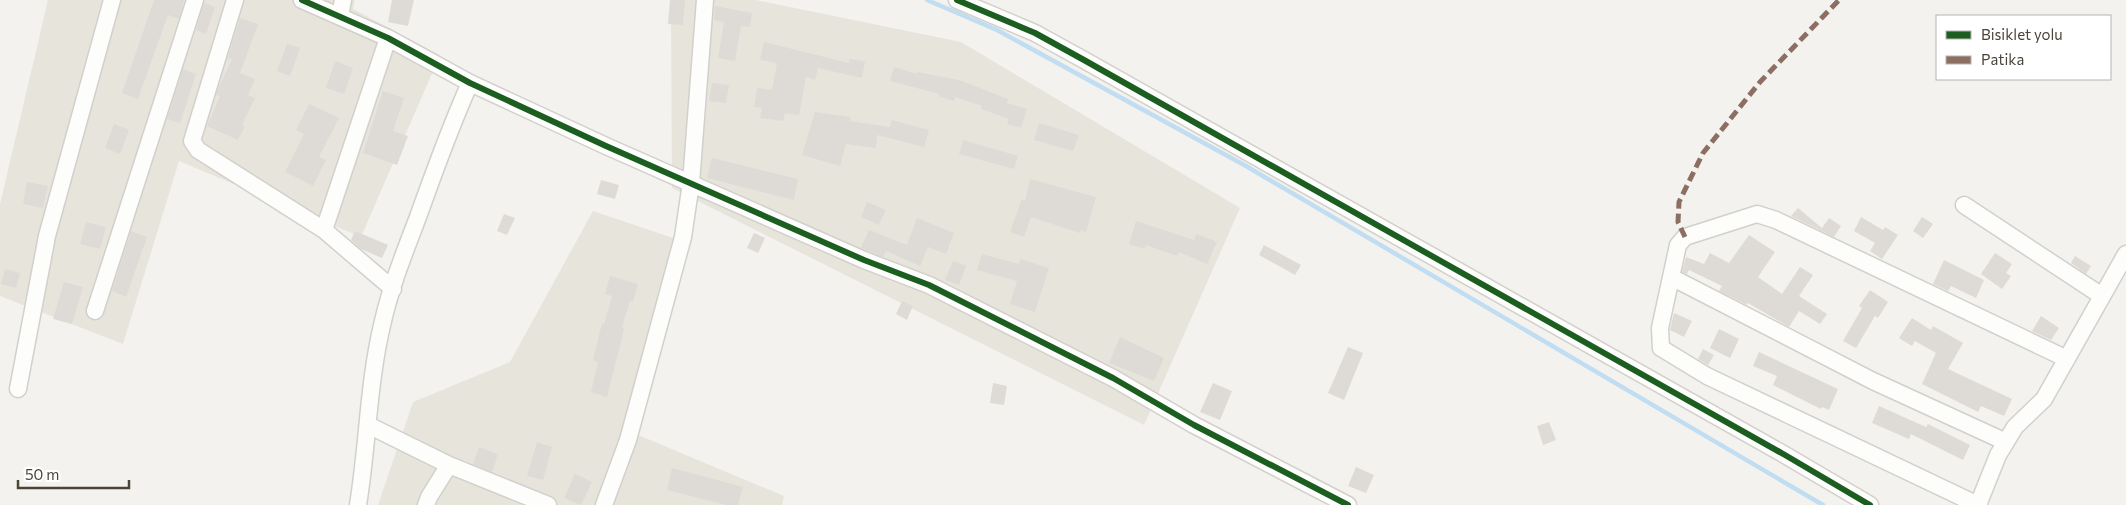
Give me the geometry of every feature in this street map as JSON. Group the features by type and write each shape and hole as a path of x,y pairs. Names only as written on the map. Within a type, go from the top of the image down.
{"street":[{"path":"18,389 47,236 112,0"},
{"path":"95,311 195,0"},
{"path":"235,0 192,141 198,150 324,230 393,289"},
{"path":"302,0 342,8 388,38 470,83 864,260 928,285 1113,378 1194,425 1348,505"},
{"path":"604,505 628,440 683,237 691,183 705,0"},
{"path":"958,0 1035,33 1084,60 1785,455 1870,505"},
{"path":"324,230 388,38"},
{"path":"358,505 365,463 369,393 383,320 436,167 470,83"},
{"path":"1964,204 2102,296"},
{"path":"2067,359 1776,220 1757,214 1686,237 1678,245 1660,328 1661,348 1707,376 1978,505 1998,455 2015,427 2044,399 2067,359 2126,254"},
{"path":"1671,277 1873,381 2006,442"},
{"path":"368,426 449,465 548,505"},
{"path":"426,505 449,465"}],"shaded area":[{"path":"48,0 355,0 353,9 440,55 361,237 179,161 123,344 0,296 0,204"},
{"path":"671,0 756,0 961,42 1240,208 1144,425 672,188"},
{"path":"593,211 679,240 631,432 784,496 782,505 378,505 413,402 510,362"}],"building":[{"path":"154,0 184,0 179,19 168,15 138,99 122,93"},
{"path":"392,0 414,0 408,26 388,22"},
{"path":"670,0 685,0 683,25 668,24"},
{"path":"204,3 215,7 206,34 196,30"},
{"path":"715,6 752,13 750,27 741,26 735,61 718,58 724,22 714,20"},
{"path":"240,18 258,24 240,73 255,79 248,95 255,98 242,125 245,126 238,140 207,126 220,96 216,95 232,59 228,58"},
{"path":"764,42 849,63 849,59 865,61 862,78 818,68 815,80 806,77 799,115 785,113 783,121 760,118 762,108 754,107 757,88 772,90 777,63 760,60"},
{"path":"287,44 300,48 290,76 277,71"},
{"path":"335,61 353,68 344,94 326,88"},
{"path":"894,67 917,74 917,72 959,80 1008,99 1007,103 1027,109 1021,128 1007,124 1009,119 981,109 982,106 955,97 954,101 938,96 939,94 890,81"},
{"path":"183,69 196,74 180,123 167,119"},
{"path":"712,83 729,85 726,103 709,101"},
{"path":"383,91 404,98 393,131 408,136 397,165 363,153"},
{"path":"309,104 339,118 319,157 326,160 313,186 285,172 304,134 296,130"},
{"path":"815,112 850,117 850,121 890,127 892,120 929,130 924,147 877,135 876,148 846,144 840,166 802,155"},
{"path":"1039,123 1079,135 1073,151 1034,140"},
{"path":"114,124 129,130 120,154 105,148"},
{"path":"963,140 1018,156 1014,169 959,154"},
{"path":"712,158 798,179 794,200 707,178"},
{"path":"1030,179 1096,197 1086,232 1081,230 1080,233 1031,217 1024,237 1010,232 1022,199 1025,201"},
{"path":"601,180 619,185 615,199 597,194"},
{"path":"27,182 48,186 43,208 23,204"},
{"path":"867,202 886,210 879,225 861,217"},
{"path":"1798,208 1822,228 1829,218 1841,226 1834,237 1791,216"},
{"path":"504,214 515,218 507,235 497,231"},
{"path":"1861,217 1883,230 1885,227 1898,235 1882,259 1870,251 1875,243 1854,231"},
{"path":"1922,217 1933,224 1923,238 1913,231"},
{"path":"917,218 954,233 946,254 928,247 920,266 886,251 883,257 861,248 869,230 907,245"},
{"path":"1136,221 1194,240 1196,234 1217,242 1207,264 1179,252 1177,256 1146,245 1145,249 1129,244"},
{"path":"86,222 106,227 100,249 80,244"},
{"path":"131,231 147,237 126,297 112,291"},
{"path":"355,231 388,245 382,258 361,249 351,240"},
{"path":"754,233 765,238 758,253 747,248"},
{"path":"1749,235 1775,252 1758,277 1782,294 1800,267 1813,275 1799,296 1827,314 1820,324 1799,311 1789,327 1748,303 1747,305 1719,291 1722,286 1689,270 1687,274 1682,272 1686,257 1704,264 1710,253 1729,263"},
{"path":"1264,245 1301,265 1295,275 1259,255"},
{"path":"1995,253 2012,264 2006,273 2011,276 2002,289 1981,274"},
{"path":"982,254 1019,264 1020,259 1049,268 1035,312 1010,304 1017,281 977,270"},
{"path":"2075,256 2091,266 2086,274 2071,263"},
{"path":"1944,260 1984,280 1976,298 1951,286 1948,291 1933,284"},
{"path":"953,261 966,266 959,285 945,280"},
{"path":"5,269 20,273 16,288 1,284"},
{"path":"610,276 638,284 633,302 630,301 622,327 624,328 622,338 607,397 591,392 598,362 593,360 602,323 604,324 612,296 605,294"},
{"path":"64,282 83,287 72,324 53,319"},
{"path":"1870,290 1888,302 1878,318 1875,316 1856,348 1843,341 1862,308 1859,306"},
{"path":"902,301 913,306 907,320 896,314"},
{"path":"1674,313 1692,321 1684,337 1670,330"},
{"path":"2041,316 2059,328 2051,340 2032,331"},
{"path":"1912,318 1931,330 1933,326 1963,343 1948,369 2012,399 2004,416 1981,406 1978,412 1922,384 1936,353 1915,341 1912,346 1899,338"},
{"path":"1719,329 1739,339 1730,358 1710,348"},
{"path":"1120,337 1164,358 1154,381 1109,363"},
{"path":"1348,347 1363,353 1344,400 1328,393"},
{"path":"1703,349 1714,355 1708,365 1698,359"},
{"path":"1759,352 1838,389 1829,410 1822,407 1821,409 1773,385 1777,376 1753,366"},
{"path":"993,383 1007,386 1004,405 990,403"},
{"path":"1213,383 1232,391 1220,420 1200,412"},
{"path":"1879,406 1926,427 1928,424 1970,445 1963,460 1911,434 1909,439 1872,423"},
{"path":"1549,422 1556,440 1543,445 1537,426"},
{"path":"537,442 552,447 543,480 527,476"},
{"path":"479,447 498,454 492,472 473,464"},
{"path":"1356,467 1374,475 1366,493 1348,486"},
{"path":"672,468 743,487 738,505 726,505 667,490"},
{"path":"575,474 592,482 581,505 564,498"}],"waterway":[{"path":"927,0 997,30 1246,166 1823,505"}],"marked path":[{"path":"1685,237 1678,222 1679,202 1703,153 1760,82 1839,0"}],"cycle path":[{"path":"302,0 388,38 470,83 606,146 864,260 929,285 1113,378 1194,425 1348,505"},
{"path":"957,0 1035,33 1084,60 1785,455 1870,505"}]}
